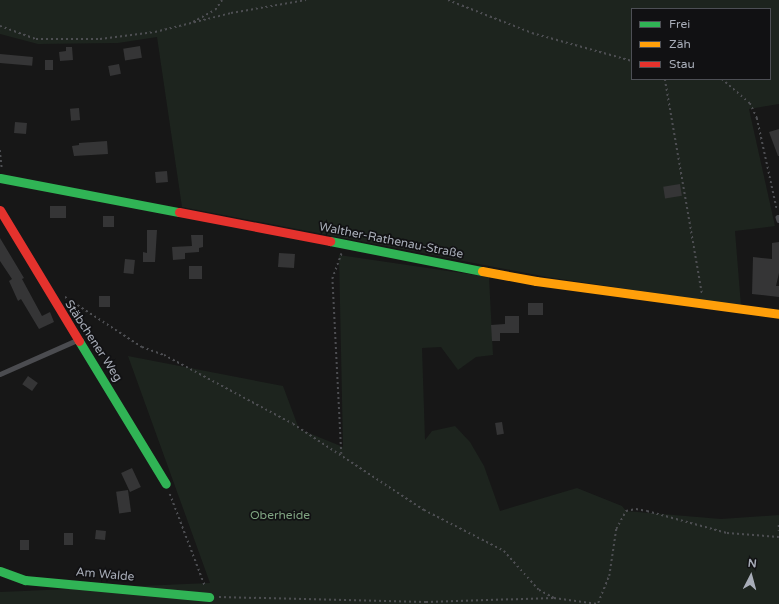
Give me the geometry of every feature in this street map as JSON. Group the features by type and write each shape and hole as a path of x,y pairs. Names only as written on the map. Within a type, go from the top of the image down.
{"street":[{"name":"Walther-Rathenau-Straße","path":"1,178 536,281 703,305 779,314"},
{"name":"Stäbchener Weg","path":"0,210 77,340 96,365 166,484"},
{"name":"Am Walde","path":"0,571 25,580 209,597"}],"lane":[{"path":"0,374 77,340"}],"path":[{"path":"190,23 215,10 222,0"},
{"path":"0,26 31,38 56,40 100,39 155,32 190,23 306,0"},
{"path":"448,0 532,33 631,61"},
{"path":"665,80 703,305"},
{"path":"723,80 750,104 757,118 779,218"},
{"path":"0,150 1,178"},
{"path":"341,454 332,279 343,244"},
{"path":"58,294 142,348 164,355 286,420 341,454 424,510 504,551 539,590 554,598"},
{"path":"166,484 209,597 426,602 554,598 598,604 609,576 616,529 626,511 636,509 727,533 779,537"},
{"path":"779,525 779,531"}],"green space":[{"path":"0,0 779,0 779,104 749,109 775,226 735,231 741,306 547,277 182,207 157,37 118,43 38,44 0,34"},
{"name":"Oberheide","path":"339,255 489,277 493,355 476,357 458,370 441,347 422,348 425,440 432,431 455,426 470,442 484,466 500,511 577,488 622,506 626,511 721,519 779,515 779,604 0,604 0,592 210,583 128,356 283,386 299,429 343,447"}],"building":[{"path":"140,46 142,58 125,61 123,49"},
{"path":"66,47 72,47 73,60 60,61 59,52 66,51"},
{"path":"0,54 33,57 32,66 0,63"},
{"path":"45,60 53,60 53,70 45,70"},
{"path":"119,64 121,74 110,76 108,66"},
{"path":"79,108 80,120 71,121 70,109"},
{"path":"15,122 27,123 26,134 14,133"},
{"path":"779,129 779,156 778,156 769,132"},
{"path":"107,141 108,154 74,156 72,146 79,145 79,143"},
{"path":"167,171 168,182 156,183 155,172"},
{"path":"680,184 682,196 665,199 663,187"},
{"path":"50,206 66,206 66,218 50,218"},
{"path":"103,216 114,216 114,227 103,227"},
{"path":"147,230 157,230 155,262 143,262 143,252 147,253"},
{"path":"191,235 203,235 203,247 199,248 199,252 185,253 185,259 173,260 172,247 192,246"},
{"path":"0,238 24,278 22,279 42,316 50,312 54,322 39,329 21,299 18,301 9,281 12,279 0,261"},
{"path":"779,242 779,273 776,286 779,286 779,297 752,294 753,257 772,259 772,243"},
{"path":"279,253 295,254 294,268 278,267"},
{"path":"125,259 135,260 133,274 124,273"},
{"path":"189,266 202,266 202,279 189,279"},
{"path":"99,296 110,296 110,307 99,307"},
{"path":"528,303 543,303 543,315 528,315"},
{"path":"505,316 519,316 519,333 500,333 500,341 492,341 491,325 505,324"},
{"path":"28,376 38,383 32,391 22,384"},
{"path":"502,422 504,434 497,435 495,423"},
{"path":"132,468 141,487 130,492 121,473"},
{"path":"128,490 131,512 119,513 116,492"},
{"path":"96,530 106,531 105,540 95,539"},
{"path":"64,533 73,533 73,545 64,545"},
{"path":"20,540 29,540 29,550 20,550"}],"traffic: fast":[{"path":"0,178 179,212"},
{"path":"330,241 482,271"},
{"path":"79,341 166,484"},
{"path":"0,571 25,580 209,597"}],"traffic: slow":[{"path":"482,271 536,281 779,314"}],"traffic: jam":[{"path":"0,210 79,341"},
{"path":"179,212 330,241"}]}
